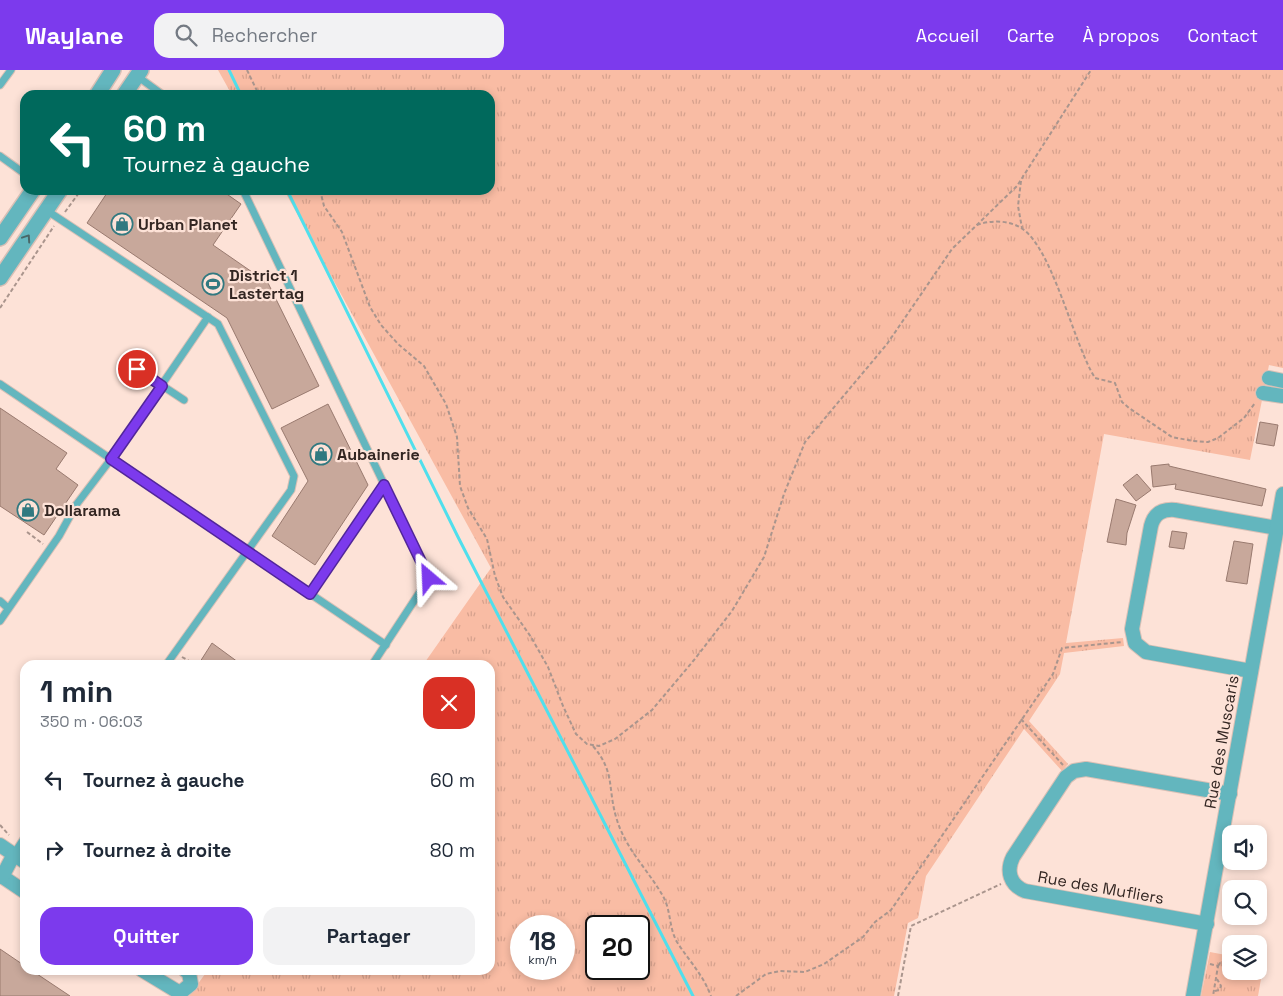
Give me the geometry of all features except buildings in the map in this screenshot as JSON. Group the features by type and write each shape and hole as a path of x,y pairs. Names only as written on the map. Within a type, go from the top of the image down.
{"street":[{"path":"100,90 114,70"},
{"path":"126,90 135,72"},
{"path":"0,238 29,195"},
{"path":"0,278 56,195"},
{"path":"1268,378 1283,381"},
{"name":"Rue des Muscaris","path":"1193,996 1283,494"},
{"path":"1252,671 1146,652 1135,643 1132,629 1151,526 1158,514 1164,510 1175,510 1277,528"},
{"name":"Rue des Mufliers","path":"1206,924 1024,891 1013,882 1009,868 1013,857 1066,777 1076,770 1086,769 1230,794"},
{"path":"0,845 19,858 1,877 20,889"},
{"path":"150,975 180,994 191,984 188,975"}],"lane":[{"path":"0,85 10,70"},
{"path":"135,72 157,90"},
{"path":"0,156 20,170"},
{"path":"245,195 429,578 376,660"},
{"path":"46,210 218,324 294,476 291,490 170,660"},
{"path":"0,621 25,588 49,548 59,536 76,505 111,459 208,317"},
{"path":"137,369 184,400"},
{"path":"0,384 386,645"},
{"path":"310,594 384,485"},
{"path":"0,601 8,608"}],"path":[{"path":"247,70 257,90"},
{"path":"321,195 324,206 342,232 370,307 381,325 398,344 424,366 446,404 457,437 460,486 468,508 486,539 499,586 508,605 531,636 548,667 562,706 576,734 593,746 604,745 615,739 652,710 732,611 764,557 786,487 806,442 887,344 952,249 1010,193 1022,178 1092,70"},
{"path":"1022,178 1018,206 1022,228"},
{"path":"0,308 77,195"},
{"path":"976,225 990,221 1008,223 1022,228 1034,241 1095,378 1115,383 1125,404 1162,432 1175,438 1203,442 1213,440 1240,421 1251,406 1272,394"},
{"path":"27,532 49,548"},
{"path":"736,996 766,974 780,971 805,972 824,964 870,930 875,922 891,910 1053,674 1062,648 1123,642"},
{"path":"1021,719 1065,767"},
{"path":"593,746 608,766 611,800 617,823 635,856 664,899 670,926 677,942 701,974 711,996"},
{"path":"898,996 911,926 1004,883"},
{"path":"1208,964 1218,966 1222,963"},
{"path":"1213,996 1218,966"},
{"path":"1215,991 1218,991 1222,986 1217,979"}],"green space":[{"path":"218,70 1283,70 1283,368 1269,365 1250,460 1104,434 1066,643 1123,638 1124,646 1064,653 1060,674 1029,721 1068,764 1062,771 1024,729 926,876 918,918 908,923 894,996 189,996 204,975 495,975 495,660 427,660 491,568 287,195 495,195 495,90 229,90"},
{"path":"1210,952 1222,954 1222,980 1261,980 1258,996 1201,996"}],"waterway":[{"path":"229,70 239,90"},
{"path":"289,195 458,537 693,996"}],"place":[{"name":"Urban Planet","path":"122,224"},
{"name":"District 1 Lastertag","path":"213,284"},
{"name":"Aubainerie","path":"321,454"},
{"name":"Dollarama","path":"28,510"}],"route":[{"path":"137,369 162,386 111,459 310,594 384,485 429,578"}]}
